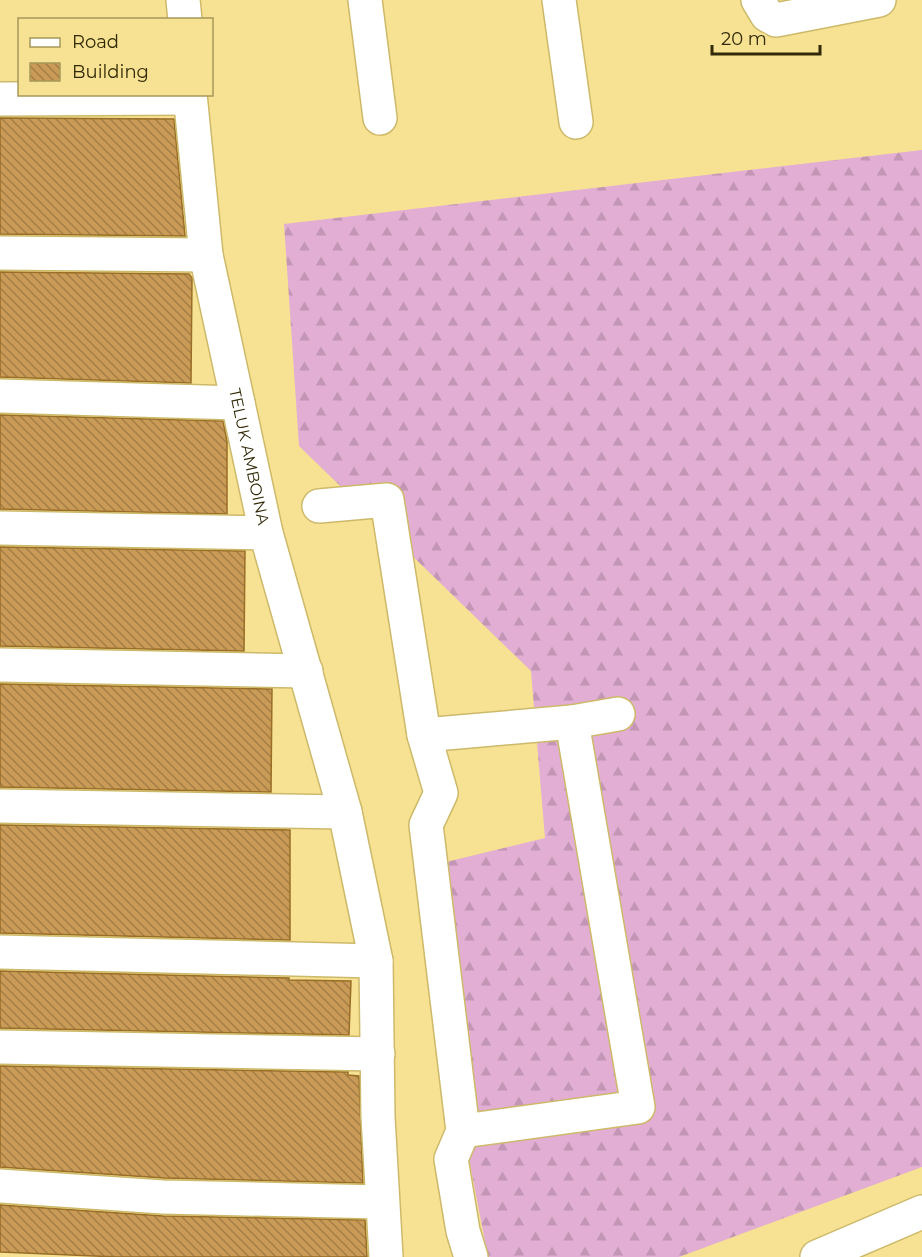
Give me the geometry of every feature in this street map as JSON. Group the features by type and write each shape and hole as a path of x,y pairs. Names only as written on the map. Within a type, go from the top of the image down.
{"street":[{"path":"183,0 185,18"},
{"path":"365,0 380,118"},
{"path":"558,0 576,122"},
{"path":"758,0 767,15 776,20 879,0"},
{"path":"0,99 190,96"},
{"name":"TELUK AMBOINA","path":"190,96 206,255 266,533 345,812 376,961 378,1117 386,1257"},
{"path":"0,253 206,255"},
{"path":"0,396 238,403"},
{"path":"319,506 387,500 424,735 441,793 426,825 463,1131 451,1159 463,1231 471,1257"},
{"path":"0,528 266,533"},
{"path":"0,665 306,671"},
{"path":"424,735 572,722 618,714"},
{"path":"463,1131 638,1107 572,722"},
{"path":"0,806 345,812"},
{"path":"0,952 376,961"},
{"path":"0,1047 378,1054"},
{"path":"0,1186 163,1197 382,1202"},
{"path":"817,1257 922,1212"}],"green space":[{"path":"922,150 922,1167 679,1257 488,1257 413,870 545,838 531,671 299,446 284,224"}],"building":[{"path":"0,118 174,119 185,236 0,234"},
{"path":"0,272 189,274 192,278 191,383 0,377"},
{"path":"0,415 223,421 227,441 227,514 0,509"},
{"path":"0,547 245,551 244,651 0,646"},
{"path":"0,684 272,689 271,792 0,787"},
{"path":"0,825 290,830 290,940 0,933"},
{"path":"0,971 351,981 349,1035 0,1028"},
{"path":"0,1066 348,1072 348,1075 359,1076 363,1183 164,1178 0,1167"},
{"path":"0,1205 163,1216 365,1220 367,1257 118,1257 0,1252"}]}
